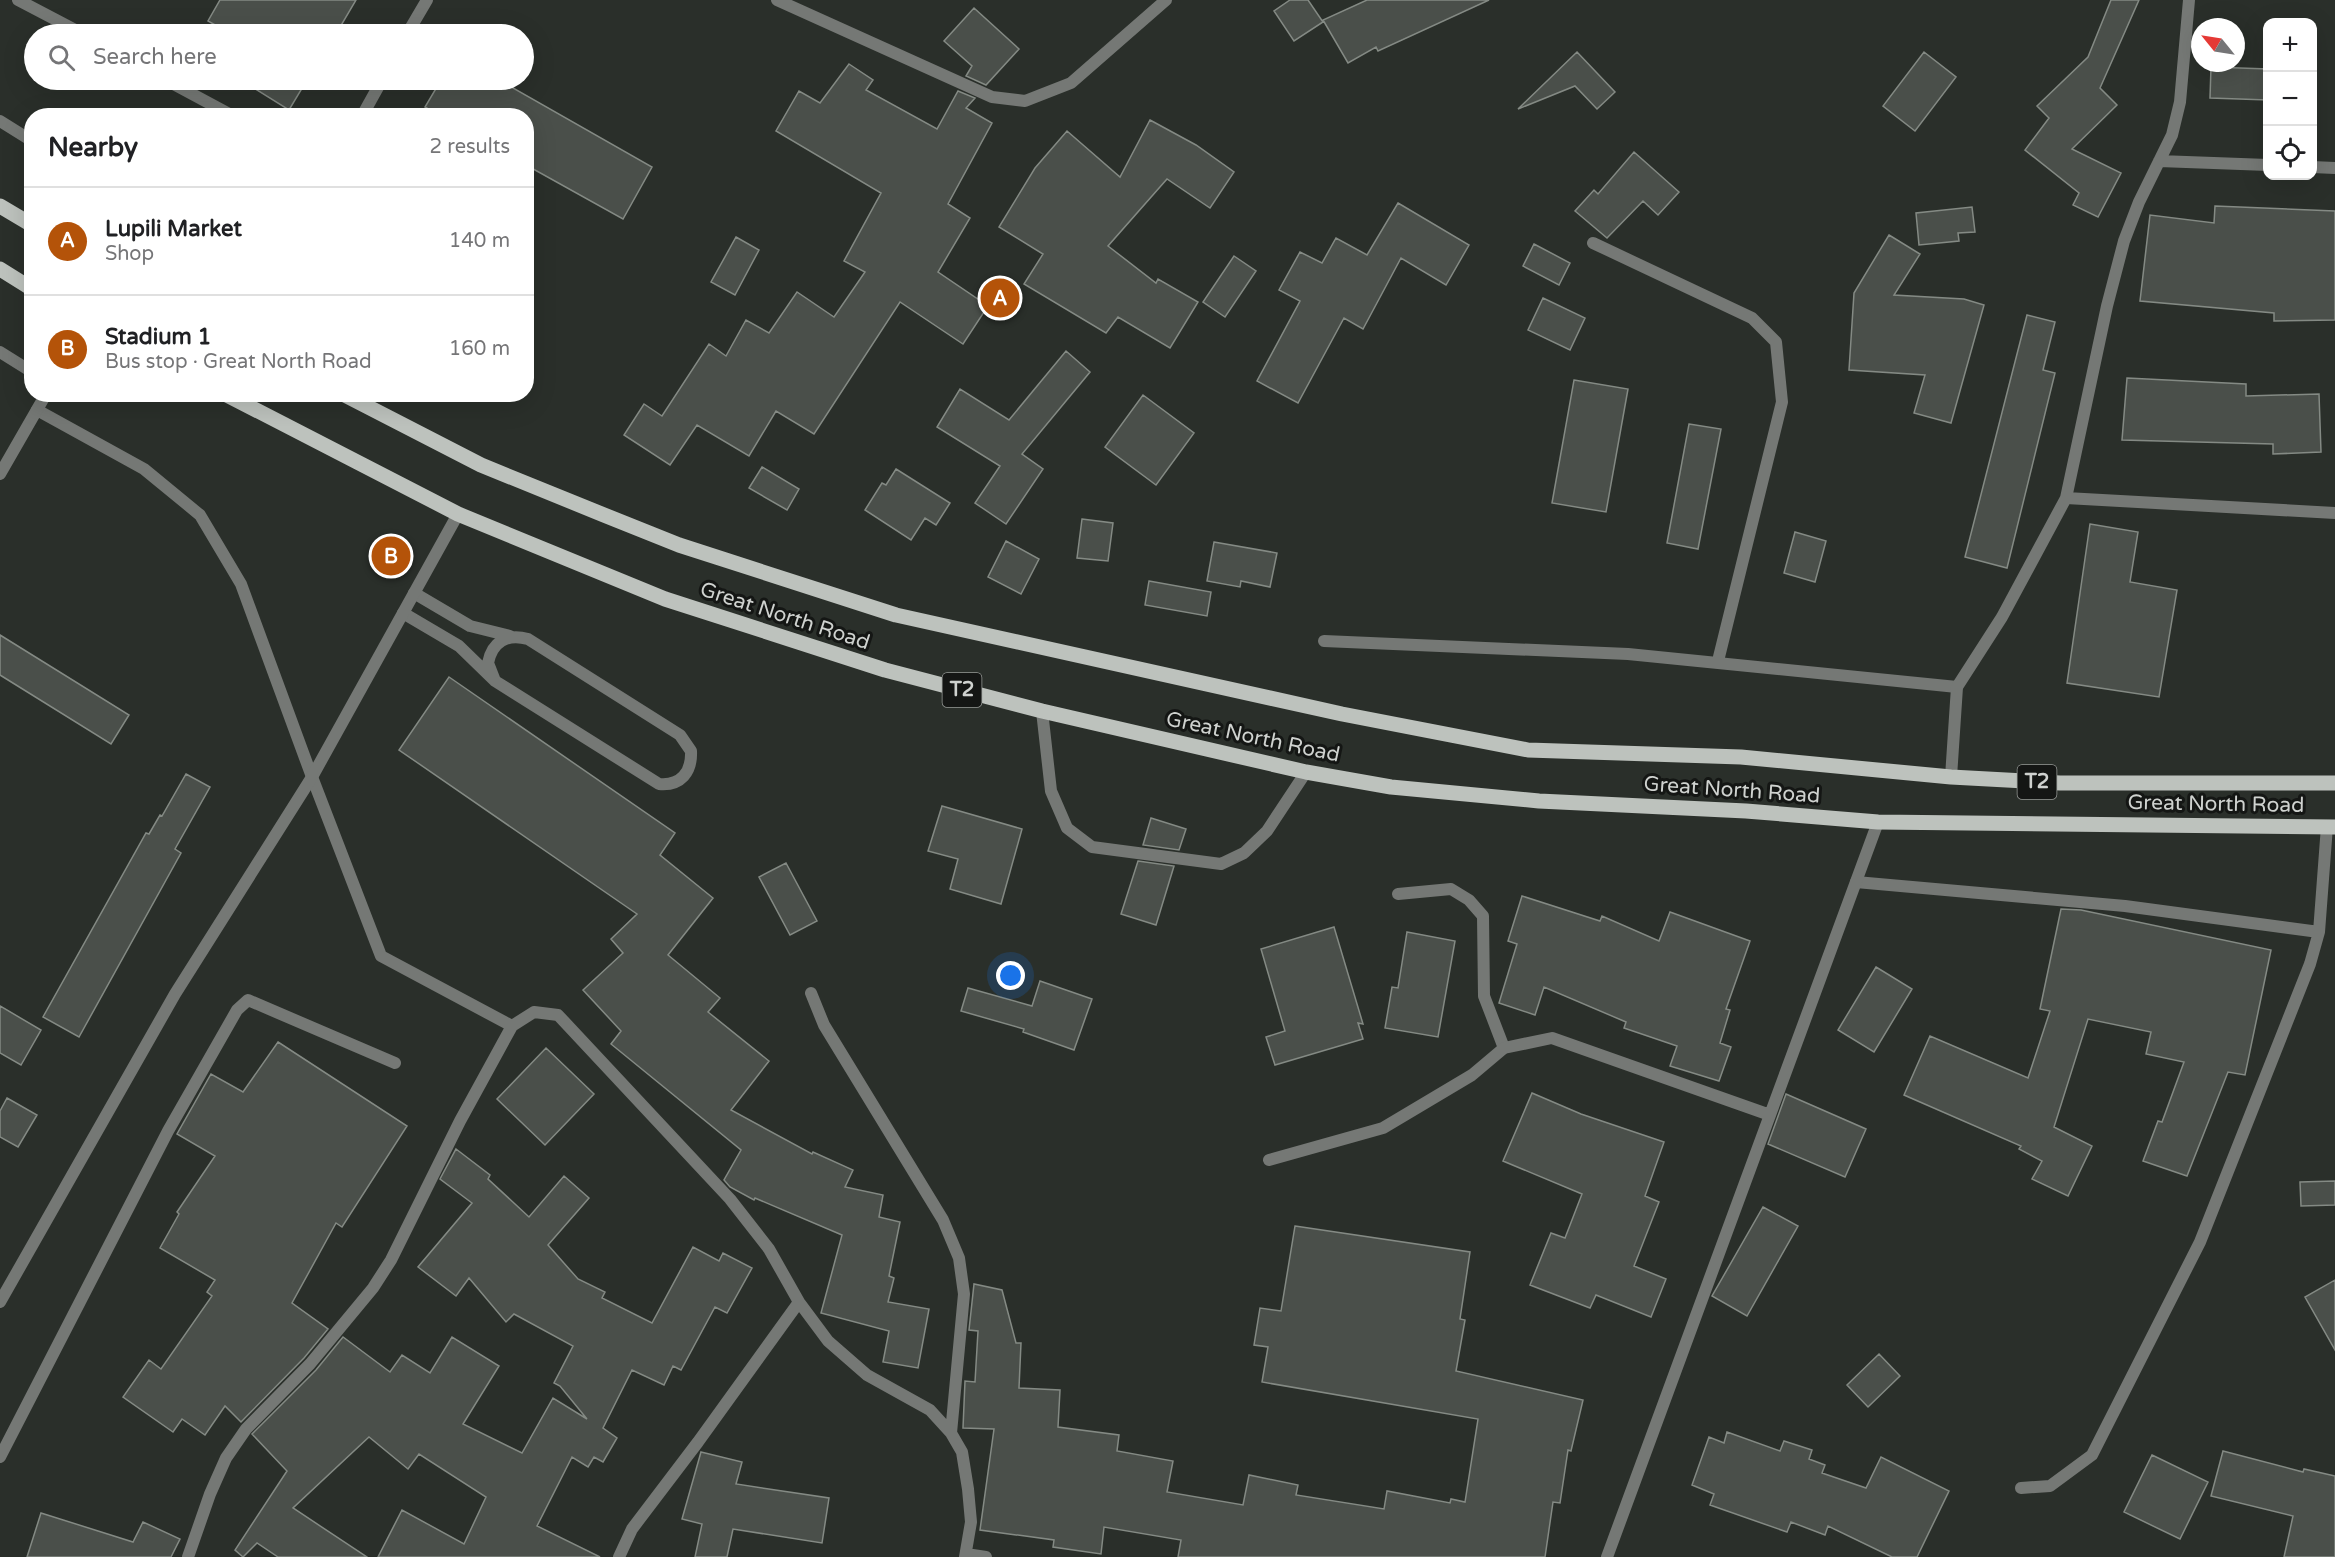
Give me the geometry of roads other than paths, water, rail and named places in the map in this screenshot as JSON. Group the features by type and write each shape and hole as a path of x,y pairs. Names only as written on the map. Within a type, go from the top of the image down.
{"main road":[{"path":"0,206 24,220"},
{"path":"0,269 24,284"},
{"name":"Great North Road","path":"241,402 458,513 664,599 885,670 1042,711 1306,772 1391,787 1539,801 1746,811 1878,822 2331,827"},
{"name":"Great North Road","path":"359,402 481,465 679,545 896,615 1342,714 1528,750 1741,757 1951,777 2060,783 2335,783"}],"street":[{"path":"18,0 63,24"},
{"path":"413,24 427,0"},
{"path":"777,0 992,97 1025,101 1071,83 1166,0"},
{"path":"1951,777 1957,687 2002,616 2066,498 2107,306 2124,241 2172,135 2180,102 2188,0"},
{"path":"185,90 218,108"},
{"path":"366,108 376,90"},
{"path":"0,121 24,136"},
{"path":"2159,161 2263,165"},
{"path":"2317,167 2335,168"},
{"path":"1593,243 1752,318 1776,342 1782,402 1718,661"},
{"path":"0,352 24,367"},
{"path":"0,474 42,402"},
{"path":"37,410 144,469 200,515 242,585 312,777 381,956 512,1026"},
{"path":"2066,498 2335,513"},
{"path":"0,1302 176,994 312,777 458,513"},
{"path":"403,614 459,646 495,681 659,784 677,782 690,770 691,751 680,735 528,639 470,626 414,593"},
{"path":"495,681 488,663 489,654 494,646 510,636"},
{"path":"1324,641 1628,654 1718,661 1957,687"},
{"path":"1042,711 1051,791 1067,828 1092,847 1221,864 1244,853 1267,831 1306,772"},
{"path":"1607,1557 1878,822"},
{"path":"2022,1488 2050,1486 2092,1455 2200,1242 2310,964 2319,932 2331,827"},
{"path":"1856,882 2125,906 2319,932"},
{"path":"1398,894 1451,890 1469,900 1483,916 1484,996 1504,1048"},
{"path":"811,993 824,1025 943,1220 959,1257 964,1294 951,1433"},
{"path":"0,1457 168,1131 237,1010 248,1000 395,1063"},
{"path":"188,1557 210,1494 226,1458 246,1429 310,1364 373,1288 392,1260 460,1121 512,1026 534,1012 558,1015 730,1199 769,1249 799,1302 836,1348 867,1375 930,1410 951,1433 962,1452 968,1489 971,1522 965,1556 986,1557"},
{"path":"1269,1160 1383,1128 1472,1076 1504,1048 1552,1038 1770,1115"},
{"path":"619,1557 632,1529 799,1302"}],"place":[{"name":"Lupili Market","path":"1000,298"},
{"name":"Stadium 1","path":"391,556"}]}
